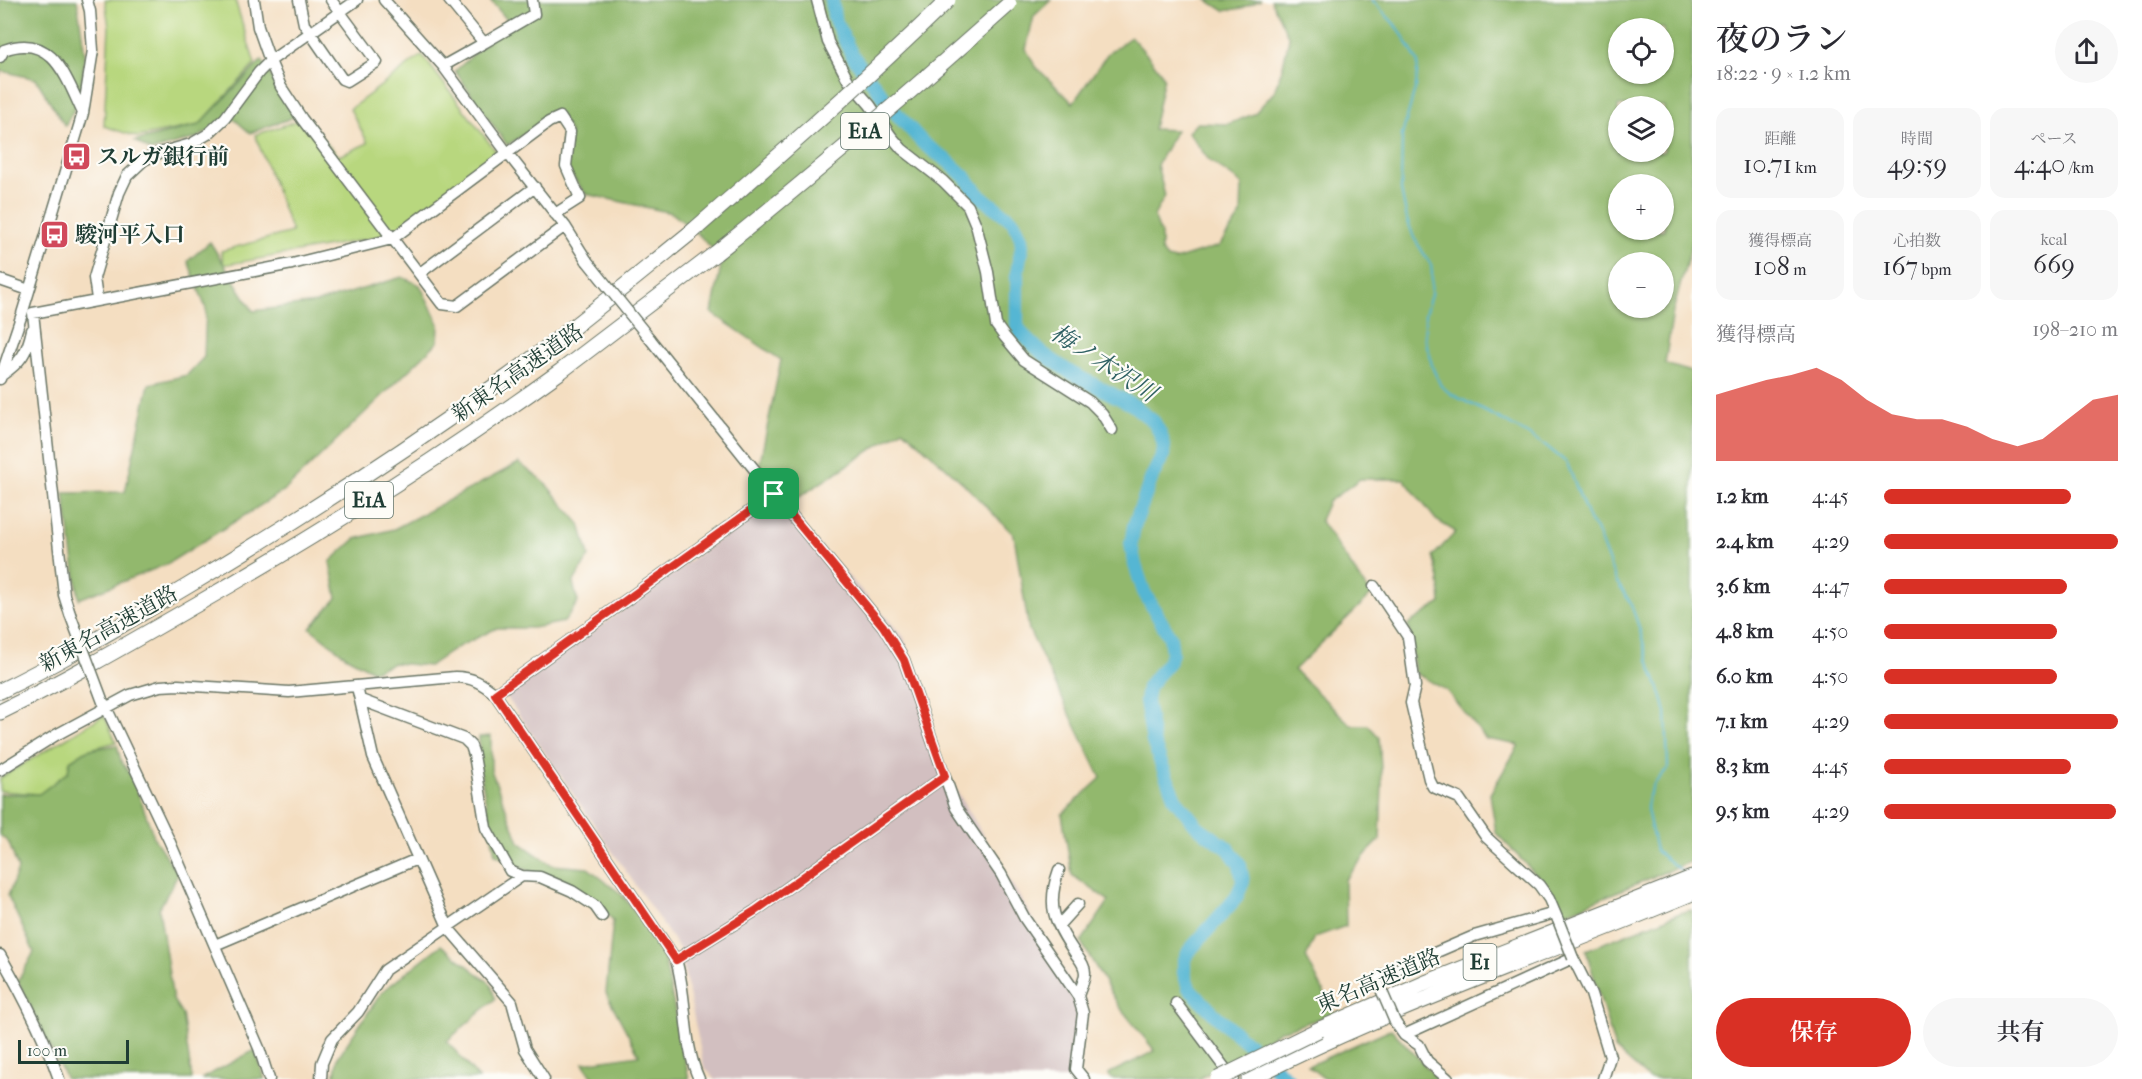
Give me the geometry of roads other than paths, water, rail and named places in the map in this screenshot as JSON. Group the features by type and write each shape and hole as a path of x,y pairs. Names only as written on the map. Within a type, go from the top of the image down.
{"highway":[{"name":"新東名高速道路","path":"0,691 99,638 258,544 347,488 511,374 694,230 891,56 948,0"},
{"name":"新東名高速道路","path":"0,712 272,561 466,437 561,371 716,253 828,163 1011,2"},
{"name":"東名高速道路","path":"1645,905 1692,878"},
{"name":"東名高速道路","path":"1249,1079 1323,1035 1423,984 1645,905 1692,893"},
{"name":"東名高速道路","path":"1218,1079 1323,1035"}],"street":[{"path":"87,0 93,50 83,113 29,290 28,313 64,595 105,705 169,840 259,1048 269,1079"},
{"path":"254,0 258,27 281,87 442,304 457,306 565,226"},
{"path":"299,0 304,24 342,79 347,81 377,62 331,0"},
{"path":"97,299 94,278 119,193 127,176 144,160 191,144 208,134 225,118 258,72 270,61 357,0"},
{"path":"384,0 443,66 565,226 587,261 883,626 904,660 956,808 1001,874 1025,920 1078,996 1083,1013 1076,1068 1084,1079"},
{"path":"449,0 483,43"},
{"path":"443,66 534,14 532,0"},
{"path":"817,0 828,42 848,80 870,105 902,149 943,181 968,206 976,225 988,272 996,325 1024,360 1090,402 1102,414 1112,430"},
{"path":"0,57 4,50 26,46 44,51 55,58 83,113"},
{"path":"28,313 292,264 392,239 549,122 560,117 570,132 566,166 580,198 555,214"},
{"path":"420,273 534,187"},
{"path":"0,280 29,290"},
{"path":"1,376 17,365 27,350 33,327 28,313"},
{"path":"1,376 28,313"},
{"path":"495,694 774,494"},
{"path":"1374,586 1408,637 1415,686 1411,703 1429,779 1433,787 1460,798 1486,837 1539,885 1549,898 1591,994 1610,1057 1603,1079"},
{"path":"0,770 105,705 159,686 178,685 289,692 467,677 480,682 495,694 676,960 691,1052 699,1079"},
{"path":"357,687 362,700 373,757 449,928 512,1002 525,1049 544,1079"},
{"path":"362,700 464,739 471,746 474,755 486,828 510,871 522,876 540,878 572,891 595,906 602,916"},
{"path":"676,960 755,911 945,776"},
{"path":"215,945 417,859"},
{"path":"1059,870 1051,895 1051,905 1059,925 1084,966 1085,975 1078,996"},
{"path":"321,1079 322,1063 332,1039 358,1012 380,976 522,876"},
{"path":"1059,925 1077,904"},
{"path":"1448,1079 1427,1061 1419,1045 1404,1035 1395,1022 1377,980 1381,976 1474,936 1557,916"},
{"path":"0,955 36,1022 59,1079"},
{"path":"1404,1035 1574,958"},
{"path":"1176,1003 1233,1079"}],"waterway":[{"name":"梅ノ木沢川","path":"832,0 834,18 852,55 894,111 924,144 966,178 978,194 1014,222 1022,246 1017,273 1017,326 1023,335 1042,353 1071,373 1133,405 1154,422 1161,435 1164,446 1163,455 1152,477 1134,526 1131,544 1144,592 1170,637 1172,653 1169,661 1148,687 1146,701 1153,742 1175,799 1198,827 1229,849 1240,865 1243,882 1236,898 1189,951 1184,962 1184,973 1189,988 1215,1015 1288,1079"},
{"path":"1372,0 1399,29 1418,62 1416,86 1402,135 1401,190 1414,238 1431,265 1431,295 1425,314 1425,338 1433,369 1441,386 1451,394 1545,445 1567,463 1616,581 1630,602 1662,697 1666,713 1668,768 1654,784 1648,798 1647,809 1656,851 1685,874"}],"place":[{"name":"スルガ銀行前","path":"76,156"},
{"name":"駿河平入口","path":"54,234"}]}
